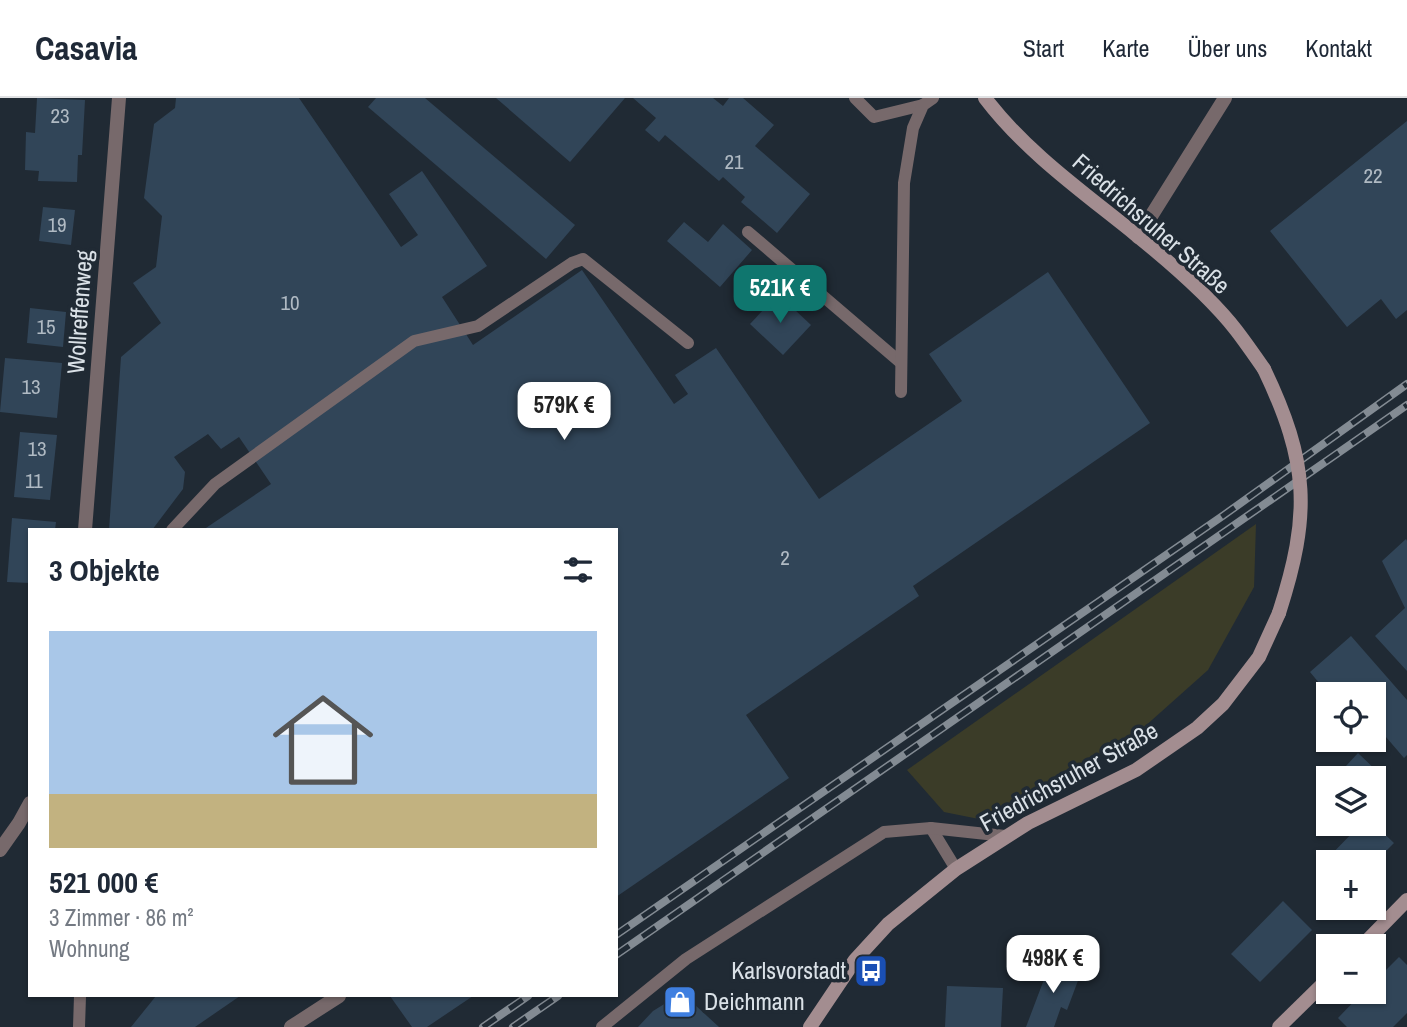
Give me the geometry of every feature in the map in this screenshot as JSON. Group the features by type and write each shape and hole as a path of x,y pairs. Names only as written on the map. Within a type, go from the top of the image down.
{"main road":[{"name":"Friedrichsruher Straße","path":"812,1027 855,960 888,924 956,869 1028,823 1136,770 1197,728 1223,704 1259,657 1279,613 1300,533 1302,488 1296,450 1282,406 1264,369 1234,328 1138,237 1053,168 996,113 985,98"},
{"path":"1374,934 1407,900"},
{"path":"1279,1027 1316,991"}],"street":[{"name":"Wollreffenweg","path":"85,528 119,98"},
{"path":"1138,237 1225,98"},
{"path":"0,849 28,807"},
{"path":"291,1027 337,997"}],"lane":[{"path":"855,98 874,117 928,101"},
{"path":"901,392 904,183 913,128 928,101"},
{"path":"748,232 900,362"},
{"path":"174,528 215,484 414,341 478,326 572,263 583,259 688,343"},
{"path":"602,1027 687,959 884,832 930,828 1005,836"},
{"path":"930,828 956,869"},
{"path":"79,1027 80,997"}],"green space":[{"path":"1256,524 1254,587 1208,670 1143,728 1063,783 994,822 944,812 907,770"}],"building":[{"path":"37,98 85,100 82,155 78,155 77,182 38,181 39,171 25,170 26,132 35,133"},
{"path":"176,98 299,98 401,247 418,235 389,194 422,171 487,266 442,297 473,345 582,270 674,404 688,394 675,375 716,348 819,499 962,401 929,354 1048,272 1150,423 913,586 919,596 746,715 789,778 618,896 618,528 206,528 271,484 239,437 221,449 208,434 174,457 185,472 183,489 154,528 109,528 121,357 161,323 133,283 156,267 162,216 144,198 154,124 175,108"},
{"path":"376,98 425,98 575,225 546,259 368,107"},
{"path":"496,98 625,98 570,162"},
{"path":"633,98 713,98 723,106 729,98 743,98 774,125 755,146 810,194 777,233 741,202 745,197 723,177 719,181 665,135 659,142 645,130 656,118"},
{"path":"1407,121 1407,310 1396,319 1381,299 1347,327 1270,231"},
{"path":"43,207 75,210 71,245 39,241"},
{"path":"684,222 708,242 723,224 752,250 720,287 667,241"},
{"path":"778,294 811,325 783,355 750,324"},
{"path":"30,308 66,312 63,347 27,343"},
{"path":"5,358 62,363 57,418 0,412"},
{"path":"20,432 57,435 50,500 14,497"},
{"path":"12,518 56,522 55,528 28,528 28,583 7,582"},
{"path":"1406,539 1407,671 1375,636 1405,608 1382,561"},
{"path":"1351,636 1407,700 1407,755 1404,758 1386,737 1386,682 1318,682 1310,672"},
{"path":"1358,753 1372,766 1346,766"},
{"path":"1386,835 1394,843 1386,851 1336,850 1349,836"},
{"path":"1283,901 1312,930 1260,982 1231,954"},
{"path":"1054,953 1067,958 1062,972 1079,978 1067,1010 1061,1007 1054,1027 1026,1027"},
{"path":"1399,957 1407,965 1407,1013 1393,1027 1347,1027 1338,1018 1351,1004 1386,1004 1386,970"},
{"path":"947,986 1003,988 1001,1027 945,1027"},
{"name":"Deichmann","path":"682,993 719,1027 638,1027 653,1011"},
{"path":"155,997 239,997 195,1027 131,1027"},
{"path":"391,997 472,997 427,1027 412,1027"}],"railway":[{"path":"618,934 1224,515 1407,384"},
{"path":"618,954 1407,405"},
{"path":"483,1027 527,997"},
{"path":"513,1027 557,997"}],"place":[{"name":"Karlsvorstadt","path":"871,971"},
{"name":"Deichmann","path":"680,1002"}]}
